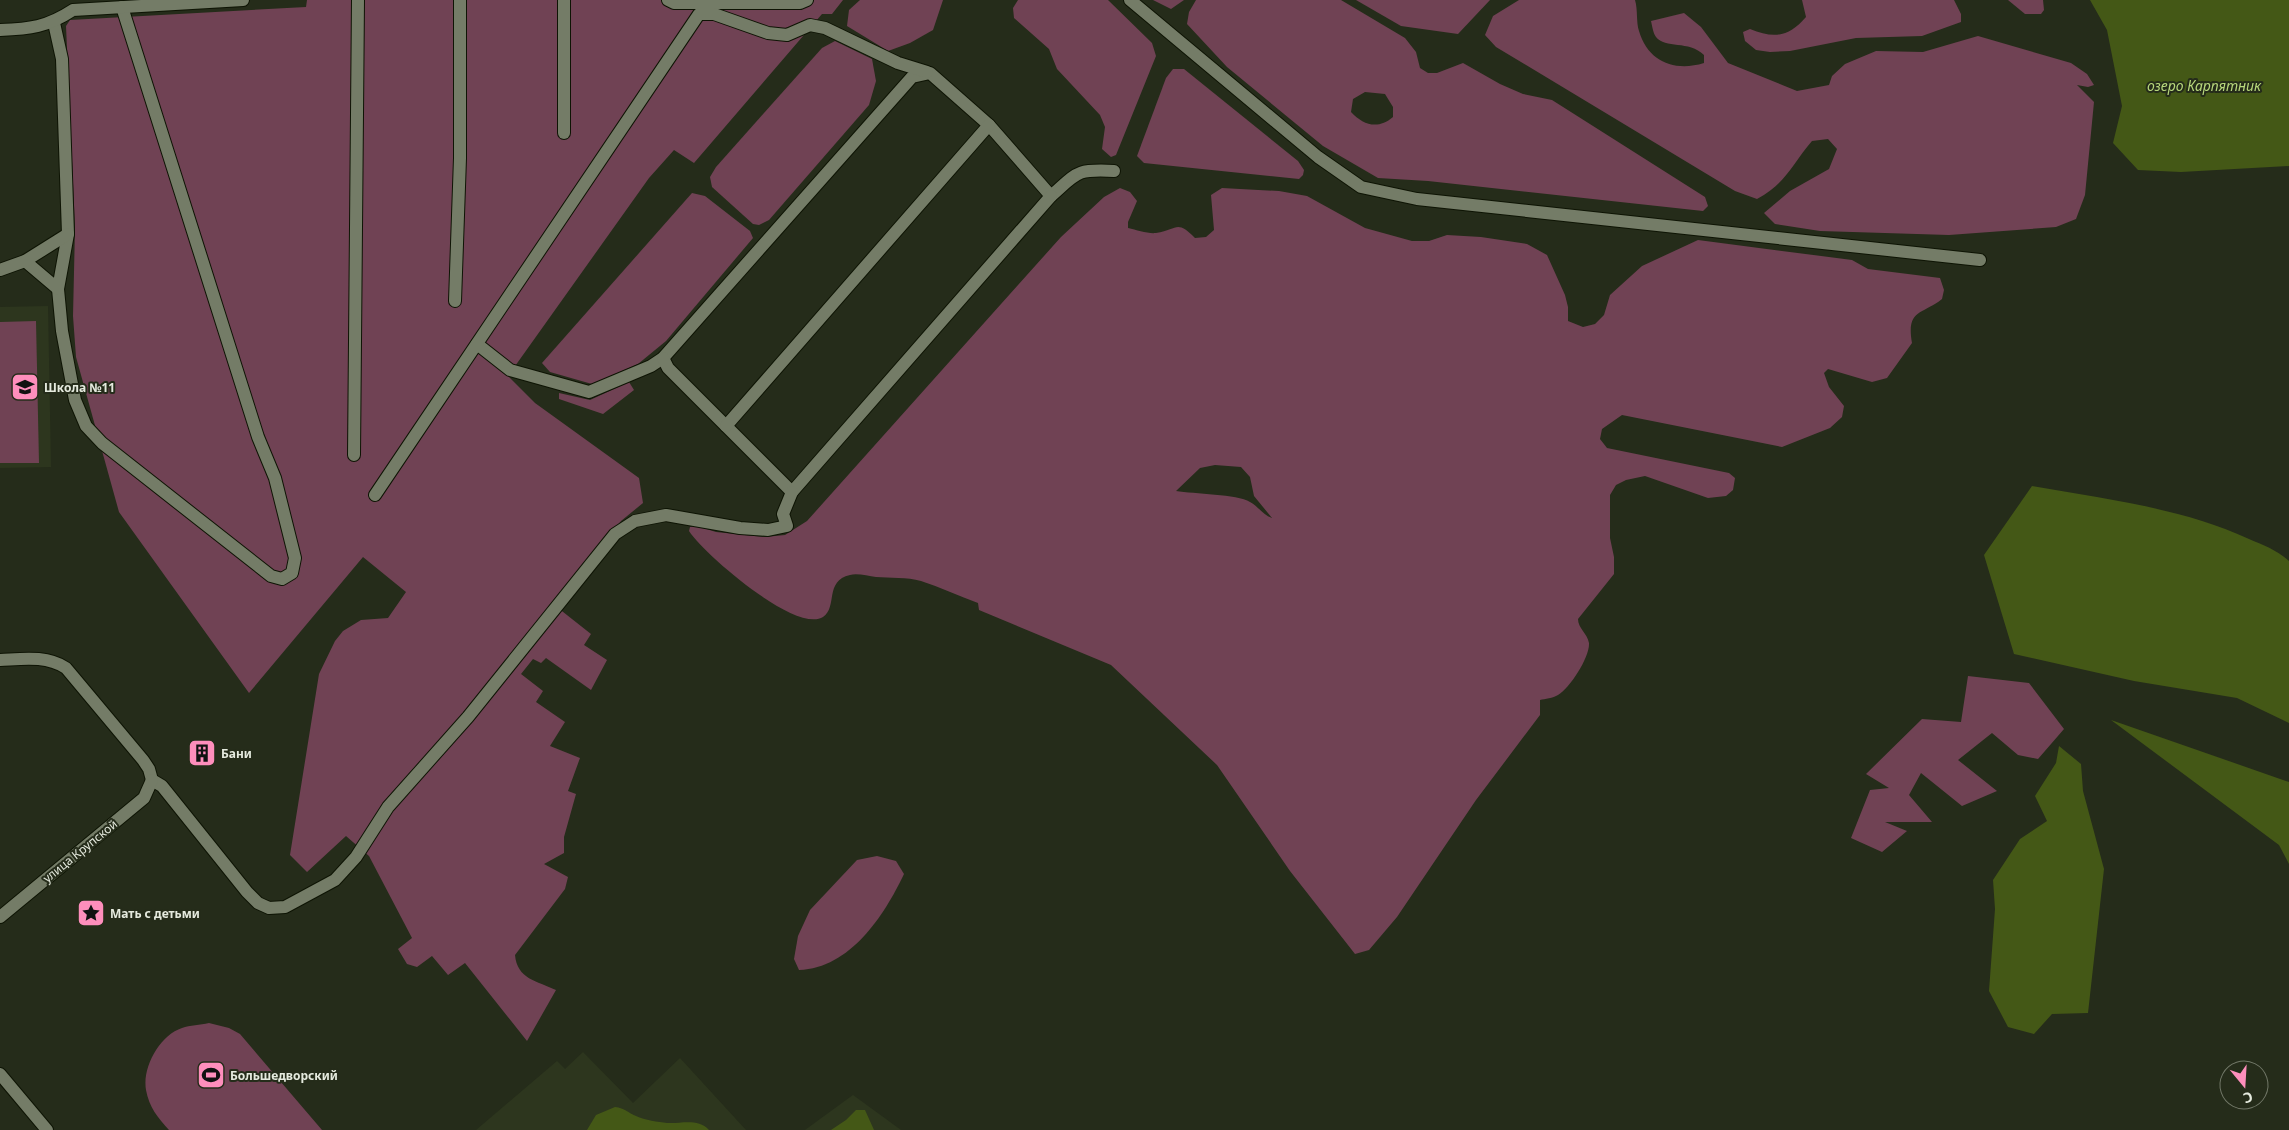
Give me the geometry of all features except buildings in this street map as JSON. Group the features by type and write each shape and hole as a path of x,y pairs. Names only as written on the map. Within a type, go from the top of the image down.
{"street":[{"path":"0,30 22,30 54,23 73,10 243,0"},
{"path":"354,455 358,0"},
{"path":"455,301 460,158 460,0"},
{"path":"564,0 564,132"},
{"path":"668,0 674,3 800,3 807,0"},
{"path":"1130,0 1318,157 1361,187 1417,199 1980,260"},
{"path":"54,23 62,59 68,234 58,289 62,331 75,400 86,426 102,444 271,576 282,579 292,573 296,558 275,478 258,437 122,7"},
{"path":"375,495 699,14 714,14 768,34 787,35 810,25 825,28 898,63 930,73 989,126 1051,196"},
{"path":"477,344 510,370 589,392 651,366 663,358 912,77 930,73"},
{"path":"726,426 989,126"},
{"path":"0,660 46,659 66,668 143,760 149,769 152,780 162,786 258,903 269,908 284,907 335,880 356,857 388,807 468,717 615,534 635,521 666,515 740,528 768,530 787,526 783,514 792,492 1051,196 1077,172 1092,170 1114,171"},
{"path":"0,270 25,261 68,234"},
{"path":"25,261 58,289"},
{"path":"663,358 668,368 792,492"},
{"name":"улица Крупской","path":"0,917 144,798 152,780"},
{"path":"0,1074 47,1130"}],"shaded area":[{"path":"307,0 843,0 832,14 822,14 694,163 674,150 649,178 508,376 535,403 639,478 643,503 621,521 553,604 591,634 584,645 607,660 591,690 546,658 541,663 533,659 521,674 543,691 536,702 565,722 550,746 580,758 568,791 576,794 564,837 564,853 544,864 568,877 565,889 515,955 517,963 524,974 556,990 527,1041 465,963 448,975 432,956 417,967 407,964 398,949 412,938 369,856 346,836 307,872 290,855 319,674 335,641 343,631 361,620 388,618 406,592 363,557 249,693 119,512 76,357 73,316 75,228 66,26 70,20 306,7"},
{"path":"860,0 943,0 933,30 910,43 888,51 847,26 849,10"},
{"path":"1018,0 1108,0 1152,43 1156,56 1116,155 1111,157 1102,149 1105,127 1100,115 1057,69 1049,49 1014,18 1013,8"},
{"path":"1153,0 1184,0 1171,9"},
{"path":"1196,0 1341,0 1405,38 1416,52 1420,68 1428,73 1437,73 1463,63 1500,84 1523,94 1552,100 1705,197 1708,206 1703,211 1428,181 1378,178 1323,146 1227,67 1187,24 1189,12","holes":["1365,92 1385,94 1393,107 1393,117 1382,124 1366,123 1351,112 1353,99"]},
{"path":"1356,0 1490,0 1458,34 1401,26"},
{"path":"1519,0 1635,0 1639,31 1643,42 1656,57 1673,65 1683,66 1704,63 1704,55 1698,50 1665,43 1660,41 1654,33 1651,21 1684,13 1701,27 1728,63 1797,91 1829,85 1832,76 1845,64 1876,51 1923,52 1978,36 2071,63 2087,74 2094,85 2088,87 2077,85 2094,102 2085,195 2076,219 2056,227 1949,235 1820,231 1775,224 1764,213 1790,191 1829,169 1837,149 1828,139 1812,141 1782,180 1757,199 1735,191 1496,47 1485,35 1493,16"},
{"path":"1802,0 1954,0 1961,14 1961,22 1922,36 1856,38 1790,51 1770,52 1756,50 1745,41 1743,32 1750,29 1774,35 1787,32 1800,24 1806,17"},
{"path":"2008,0 2043,0 2044,10 2041,14 2025,14"},
{"path":"835,41 872,59 876,81 869,105 769,220 759,225 753,224 712,187 710,177 716,167 822,48"},
{"path":"1173,69 1184,69 1298,161 1304,170 1303,175 1299,179 1144,163 1137,156 1166,78"},
{"path":"1120,188 1130,192 1137,201 1128,222 1128,228 1153,233 1180,227 1195,238 1206,237 1214,230 1211,195 1222,188 1279,191 1307,196 1365,228 1412,241 1429,241 1447,235 1481,237 1527,244 1547,255 1565,295 1568,307 1568,321 1583,327 1595,324 1604,315 1610,295 1642,266 1698,240 1852,260 1868,269 1940,278 1944,290 1942,299 1917,314 1914,318 1911,324 1912,343 1887,378 1872,382 1828,369 1824,373 1829,387 1844,406 1842,417 1830,428 1782,447 1622,415 1602,429 1600,439 1607,448 1729,473 1735,478 1733,490 1726,496 1708,498 1645,476 1626,480 1616,485 1610,495 1610,538 1614,557 1614,574 1578,619 1579,625 1589,643 1583,664 1563,691 1554,697 1540,700 1540,715 1476,800 1397,917 1369,950 1355,954 1290,871 1217,765 1111,665 979,610 978,603 921,581 904,578 850,575 842,578 837,583 830,607 823,617 810,619 793,614 751,589 712,557 689,531 690,527 697,526 716,532 765,537 785,535 807,521 1061,237 1104,197","holes":["1215,465 1241,467 1250,477 1254,496 1272,518 1244,499 1176,491 1200,468"]},
{"path":"692,193 705,196 750,231 753,238 666,341 638,364 592,384 550,372 542,363"},
{"name":"Школа №11","path":"48,306 51,467 0,468 0,307"},
{"name":"Школа №11","path":"36,321 39,463 0,463 0,322"},
{"path":"629,382 634,390 603,414 559,399 559,393 590,400"},
{"path":"1968,676 2029,683 2064,729 2038,759 2018,755 1992,733 1958,760 1997,791 1962,806 1921,773 1909,795 1932,822 1885,822 1907,831 1882,852 1851,838 1870,790 1889,788 1866,774 1922,719 1961,722"},
{"path":"877,856 896,861 904,874 886,906 863,937 849,950 834,960 817,967 799,970 794,959 798,936 810,910 857,860"},
{"name":"Большедворский","path":"209,1023 229,1028 240,1034 322,1130 169,1130 154,1112 147,1096 145,1081 150,1062 160,1045 174,1032 185,1027"},
{"path":"583,1052 633,1103 680,1058 746,1130 476,1130 557,1061 565,1069"},
{"path":"853,1095 901,1130 805,1130"}],"water":[{"name":"озеро Карпятник","path":"2090,0 2289,0 2289,166 2181,172 2138,170 2113,143 2122,106 2107,30"},
{"path":"2032,486 2115,500 2197,519 2265,546 2289,561 2289,723 2237,698 2134,681 2014,654 1984,555"},
{"path":"2111,720 2289,782 2289,864 2279,845"},
{"path":"2059,746 2081,764 2083,791 2104,869 2088,1013 2052,1014 2034,1034 2008,1027 1989,991 1995,909 1993,880 2020,839 2047,821 2035,796 2056,763"},
{"path":"615,1107 647,1120 667,1123 689,1122 705,1126 709,1130 587,1130 596,1115"},
{"path":"856,1110 865,1110 874,1130 831,1130 846,1120"}],"place":[{"name":"Школа №11","path":"25,387"},
{"name":"Бани","path":"202,753"},
{"name":"Мать с детьми","path":"91,913"},
{"name":"Большедворский","path":"211,1075"}]}
